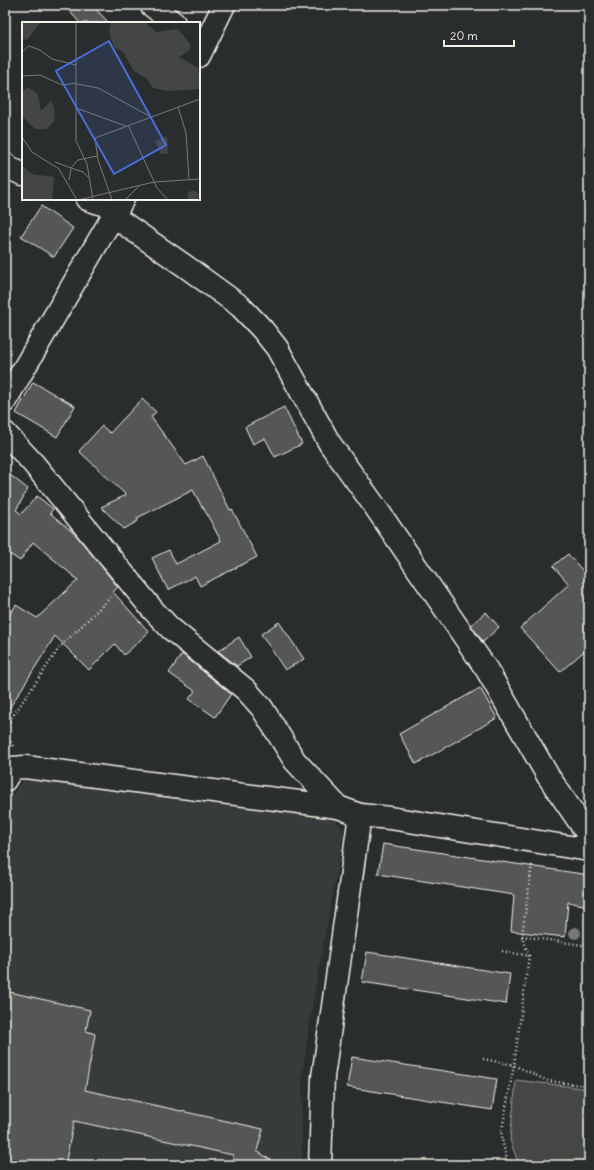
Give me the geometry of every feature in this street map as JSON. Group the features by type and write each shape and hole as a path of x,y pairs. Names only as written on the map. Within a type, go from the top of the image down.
{"street":[{"path":"151,5 173,22"},
{"path":"200,49 224,5"},
{"path":"5,164 11,169 22,174"},
{"path":"90,200 118,208 185,266 240,306 262,329 277,348 330,444 374,505 487,670 548,776 589,836"},
{"path":"5,401 118,208"},
{"path":"5,433 33,463 152,609 170,628 246,690 262,708 295,761 338,808"},
{"path":"5,780 12,768 26,767 338,808 360,815 589,850"},
{"path":"320,1165 323,1077 360,815"}],"path":[{"path":"26,767 5,732 6,726 60,647 129,579"},
{"path":"508,1165 501,1135 514,1065 529,956 522,936 534,841"},
{"path":"522,936 589,946"},
{"path":"502,952 529,956"},
{"path":"483,1059 514,1065 548,1081 589,1086"}],"shaded area":[{"path":"30,775 335,818 344,833 313,1001 302,1076 302,1165 5,1165 5,810 18,786"},
{"path":"516,1080 589,1089 589,1165 519,1165 510,1140"}],"building":[{"path":"64,5 92,5 108,22 79,22"},
{"path":"41,206 73,228 54,257 21,236"},
{"path":"33,382 75,406 57,437 16,413"},
{"path":"142,399 156,412 151,417 186,465 203,456 230,510 232,509 257,557 200,586 195,576 168,590 152,558 169,550 176,564 221,541 193,490 137,518 138,521 124,529 101,507 126,495 79,451 102,426 110,433"},
{"path":"284,407 302,444 275,457 265,438 253,444 245,427"},
{"path":"5,471 28,489 16,510 21,514 37,496 53,509 50,513 76,535 118,587 113,592 149,632 124,655 115,644 89,670 55,636 5,715 5,622 16,605 37,618 78,580 33,542 20,561 5,551"},
{"path":"568,554 584,572 589,567 589,647 560,672 520,628 569,584 553,566"},
{"path":"486,612 499,627 483,642 471,625"},
{"path":"279,622 304,659 285,670 261,634"},
{"path":"239,637 251,657 237,666 218,651"},
{"path":"182,654 231,694 215,717 189,699 195,691 169,673"},
{"path":"480,688 497,718 416,764 399,734"},
{"path":"383,844 589,875 589,906 568,902 565,937 511,931 514,895 378,874"},
{"path":"367,952 510,974 506,1004 362,982"},
{"path":"5,991 90,1010 86,1031 95,1034 85,1090 263,1129 257,1151 278,1165 233,1165 233,1155 74,1121 65,1165 5,1165"},
{"path":"352,1057 497,1079 492,1110 347,1087"}]}
